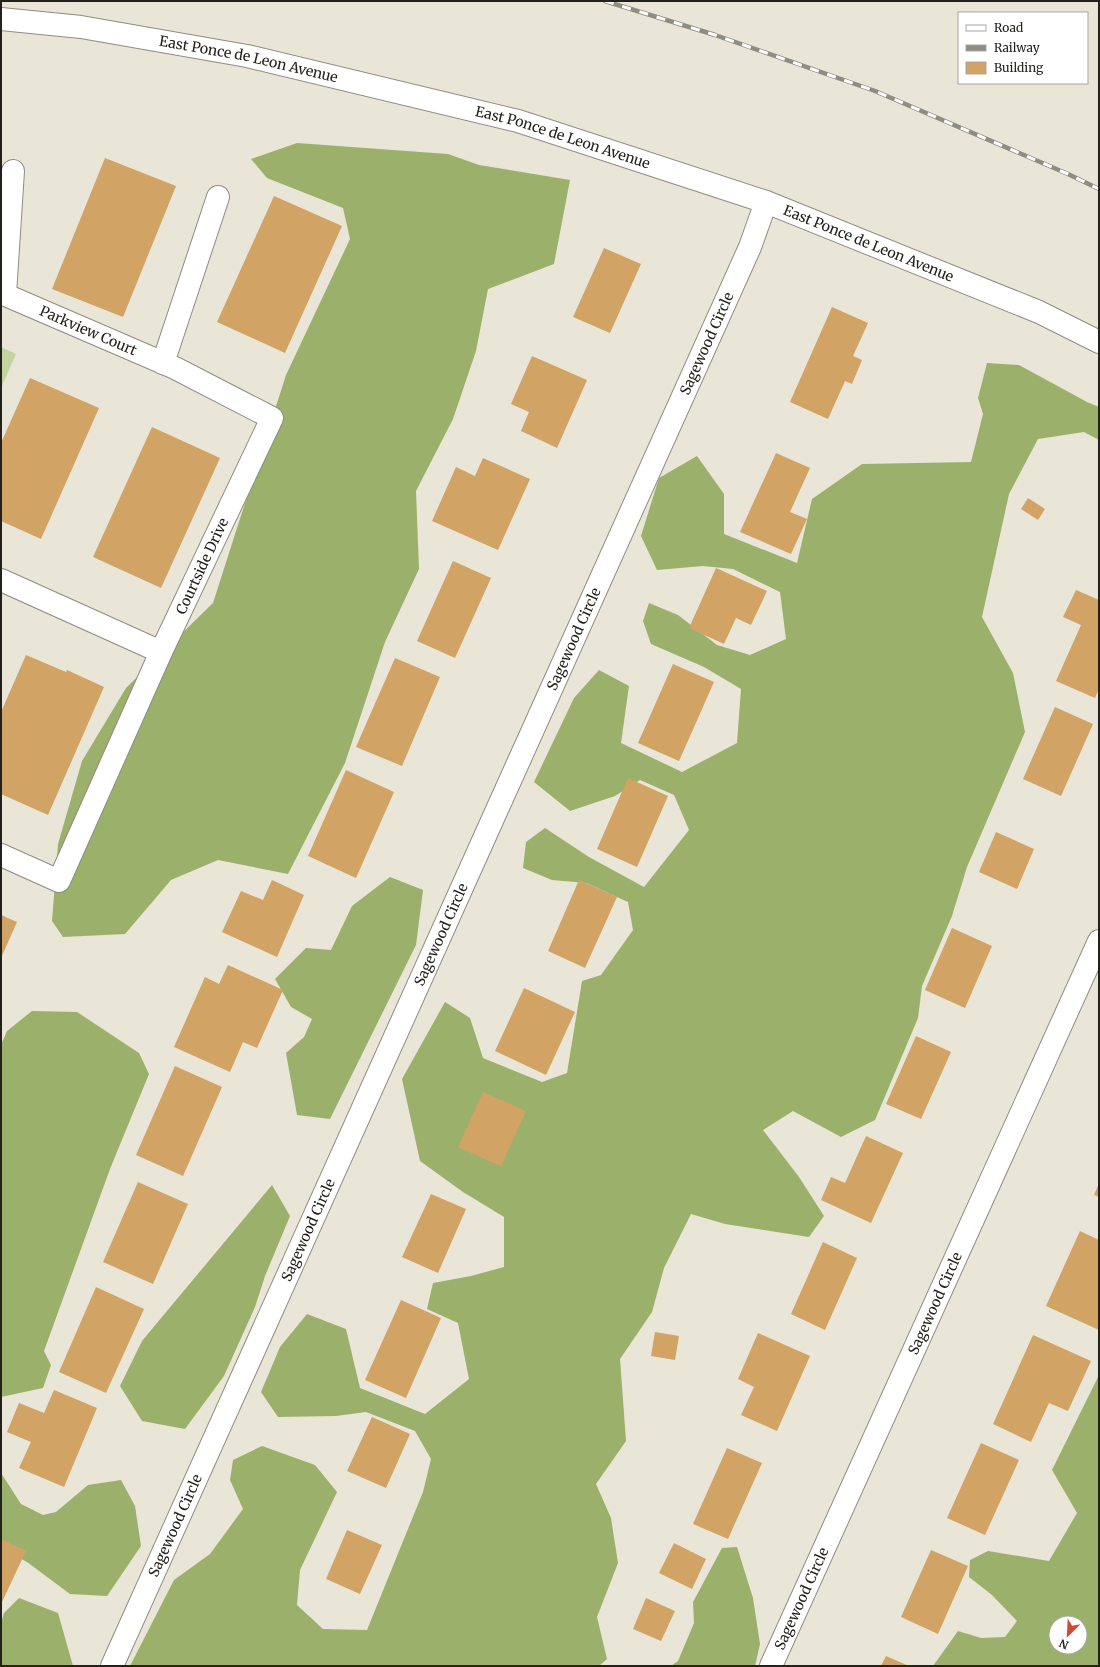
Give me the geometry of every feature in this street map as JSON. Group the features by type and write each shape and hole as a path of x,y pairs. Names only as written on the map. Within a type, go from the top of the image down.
{"street":[{"name":"East Ponce de Leon Avenue","path":"1,19 81,27 247,56 518,121 766,202 1039,312 1099,342"},
{"path":"3,293 13,171"},
{"path":"169,365 218,197"},
{"name":"Sagewood Circle","path":"112,1666 750,247 766,202"},
{"name":"Parkview Court","path":"3,293 169,365"},
{"name":"Courtside Drive","path":"161,652 272,418 169,365"},
{"path":"1,580 161,652 59,881 1,855"},
{"name":"Sagewood Circle","path":"771,1666 1099,941"}],"green space":[{"path":"297,143 448,154 479,165 570,180 554,264 488,289 476,351 453,419 416,491 419,569 385,642 345,763 288,874 218,860 171,880 125,934 63,937 52,921 58,844 82,761 126,688 213,603 286,375 350,239 343,208 267,178 251,159"},
{"path":"1,347 16,354 1,388"},
{"path":"987,363 1019,365 1099,407 1099,440 1084,432 1038,439 1009,494 982,617 1013,673 1025,732 967,867 952,916 922,986 918,1018 875,1120 841,1137 793,1111 763,1130 799,1177 824,1216 809,1237 725,1224 691,1214 664,1268 652,1312 620,1359 626,1441 596,1484 611,1518 618,1563 597,1617 607,1659 599,1666 130,1666 174,1580 210,1554 243,1509 230,1480 233,1460 262,1446 315,1465 337,1492 300,1570 297,1605 323,1629 367,1630 423,1492 431,1459 415,1431 366,1412 336,1416 278,1417 261,1392 280,1347 307,1314 346,1329 360,1388 425,1414 469,1379 458,1323 427,1309 433,1283 471,1276 504,1267 504,1217 463,1192 420,1161 402,1079 445,1002 470,1018 483,1058 542,1082 567,1073 582,981 601,975 633,930 628,902 586,883 552,880 523,868 526,842 545,828 589,857 644,887 689,830 674,795 640,780 615,796 570,811 534,782 574,698 599,670 629,686 621,743 682,772 737,743 741,689 704,667 651,644 643,621 649,603 678,615 717,645 750,655 786,639 780,592 733,569 703,566 657,570 641,536 659,478 697,456 724,494 724,534 797,563 812,499 862,464 971,462 983,414 978,398"},
{"path":"390,877 423,890 416,945 330,1119 297,1115 286,1053 304,1037 312,1019 291,1007 275,979 306,948 331,950 352,906"},
{"path":"32,1011 77,1012 139,1053 149,1074 110,1169 44,1351 51,1365 43,1388 1,1397 1,1045 7,1031"},
{"path":"272,1185 290,1216 265,1276 255,1307 224,1376 185,1429 142,1421 120,1386 142,1341"},
{"path":"1099,1375 1099,1666 933,1666 958,1631 981,1638 1005,1637 1017,1621 992,1595 969,1577 970,1560 988,1551 1049,1561 1077,1513 1052,1470"},
{"path":"1,1473 21,1504 43,1515 56,1512 88,1485 121,1480 135,1506 141,1546 107,1596 70,1594 27,1562 1,1548"},
{"path":"737,1547 753,1598 760,1644 755,1666 671,1666 678,1661 694,1623 693,1602 722,1548"},
{"path":"19,1598 58,1613 73,1666 1,1666 1,1623 4,1613"}],"building":[{"path":"105,158 176,186 123,317 52,289"},
{"path":"274,196 342,226 285,353 217,322"},
{"path":"604,248 641,264 610,333 573,317"},
{"path":"832,307 868,323 853,356 862,360 852,384 845,381 828,419 790,402"},
{"path":"532,356 587,380 557,448 521,431 529,412 511,404"},
{"path":"30,378 99,408 41,539 1,521 1,443"},
{"path":"152,427 220,458 161,588 93,557"},
{"path":"776,453 810,468 790,512 807,519 791,554 740,532"},
{"path":"483,458 530,479 498,550 432,521 456,467 475,476"},
{"path":"1028,498 1045,509 1038,520 1021,509"},
{"path":"453,561 491,578 455,658 417,641"},
{"path":"716,568 767,591 751,625 736,618 724,644 689,628"},
{"path":"1076,590 1099,600 1099,689 1095,698 1056,681 1081,625 1063,617"},
{"path":"26,655 66,672 67,670 104,687 48,815 1,794 1,712"},
{"path":"395,658 440,677 402,766 356,747"},
{"path":"673,664 714,682 679,761 638,743"},
{"path":"1055,707 1093,724 1061,796 1023,779"},
{"path":"346,770 394,792 356,878 308,856"},
{"path":"628,778 668,796 637,867 597,849"},
{"path":"996,832 1034,849 1017,889 979,872"},
{"path":"272,880 304,895 277,957 222,932 241,891 263,900"},
{"path":"579,880 617,897 585,968 548,951"},
{"path":"1,915 17,922 1,958"},
{"path":"952,928 992,946 965,1008 925,990"},
{"path":"228,965 283,990 257,1048 243,1042 230,1072 174,1047 205,977 219,984"},
{"path":"524,988 575,1012 546,1075 495,1051"},
{"path":"916,1036 951,1052 921,1119 886,1104"},
{"path":"175,1066 222,1087 183,1176 136,1155"},
{"path":"483,1092 526,1111 501,1166 458,1147"},
{"path":"866,1136 903,1153 871,1223 821,1200 831,1177 845,1183"},
{"path":"138,1182 188,1204 153,1284 103,1262"},
{"path":"1099,1183 1099,1197 1094,1195"},
{"path":"431,1194 466,1209 438,1273 402,1257"},
{"path":"1080,1231 1099,1240 1099,1330 1046,1306"},
{"path":"823,1242 857,1258 825,1330 791,1314"},
{"path":"96,1287 144,1309 106,1393 59,1372"},
{"path":"401,1300 441,1318 406,1398 365,1380"},
{"path":"655,1332 679,1336 675,1360 651,1356"},
{"path":"758,1333 810,1356 777,1431 741,1415 754,1387 738,1379"},
{"path":"1033,1335 1091,1361 1068,1411 1049,1403 1031,1442 993,1424"},
{"path":"54,1390 97,1408 64,1487 19,1468 31,1442 7,1432 19,1403 44,1413"},
{"path":"372,1417 410,1434 386,1488 347,1471"},
{"path":"981,1443 1019,1460 985,1535 947,1518"},
{"path":"727,1448 762,1463 728,1539 693,1524"},
{"path":"347,1530 382,1545 360,1594 326,1579"},
{"path":"1,1539 26,1551 1,1604"},
{"path":"674,1543 706,1559 692,1589 659,1573"},
{"path":"931,1550 968,1566 938,1634 901,1617"},
{"path":"646,1598 675,1611 661,1641 633,1629"},
{"path":"886,1656 909,1666 881,1666"}],"railway":[{"path":"605,1 715,35 875,91 1068,174 1099,189"}]}
